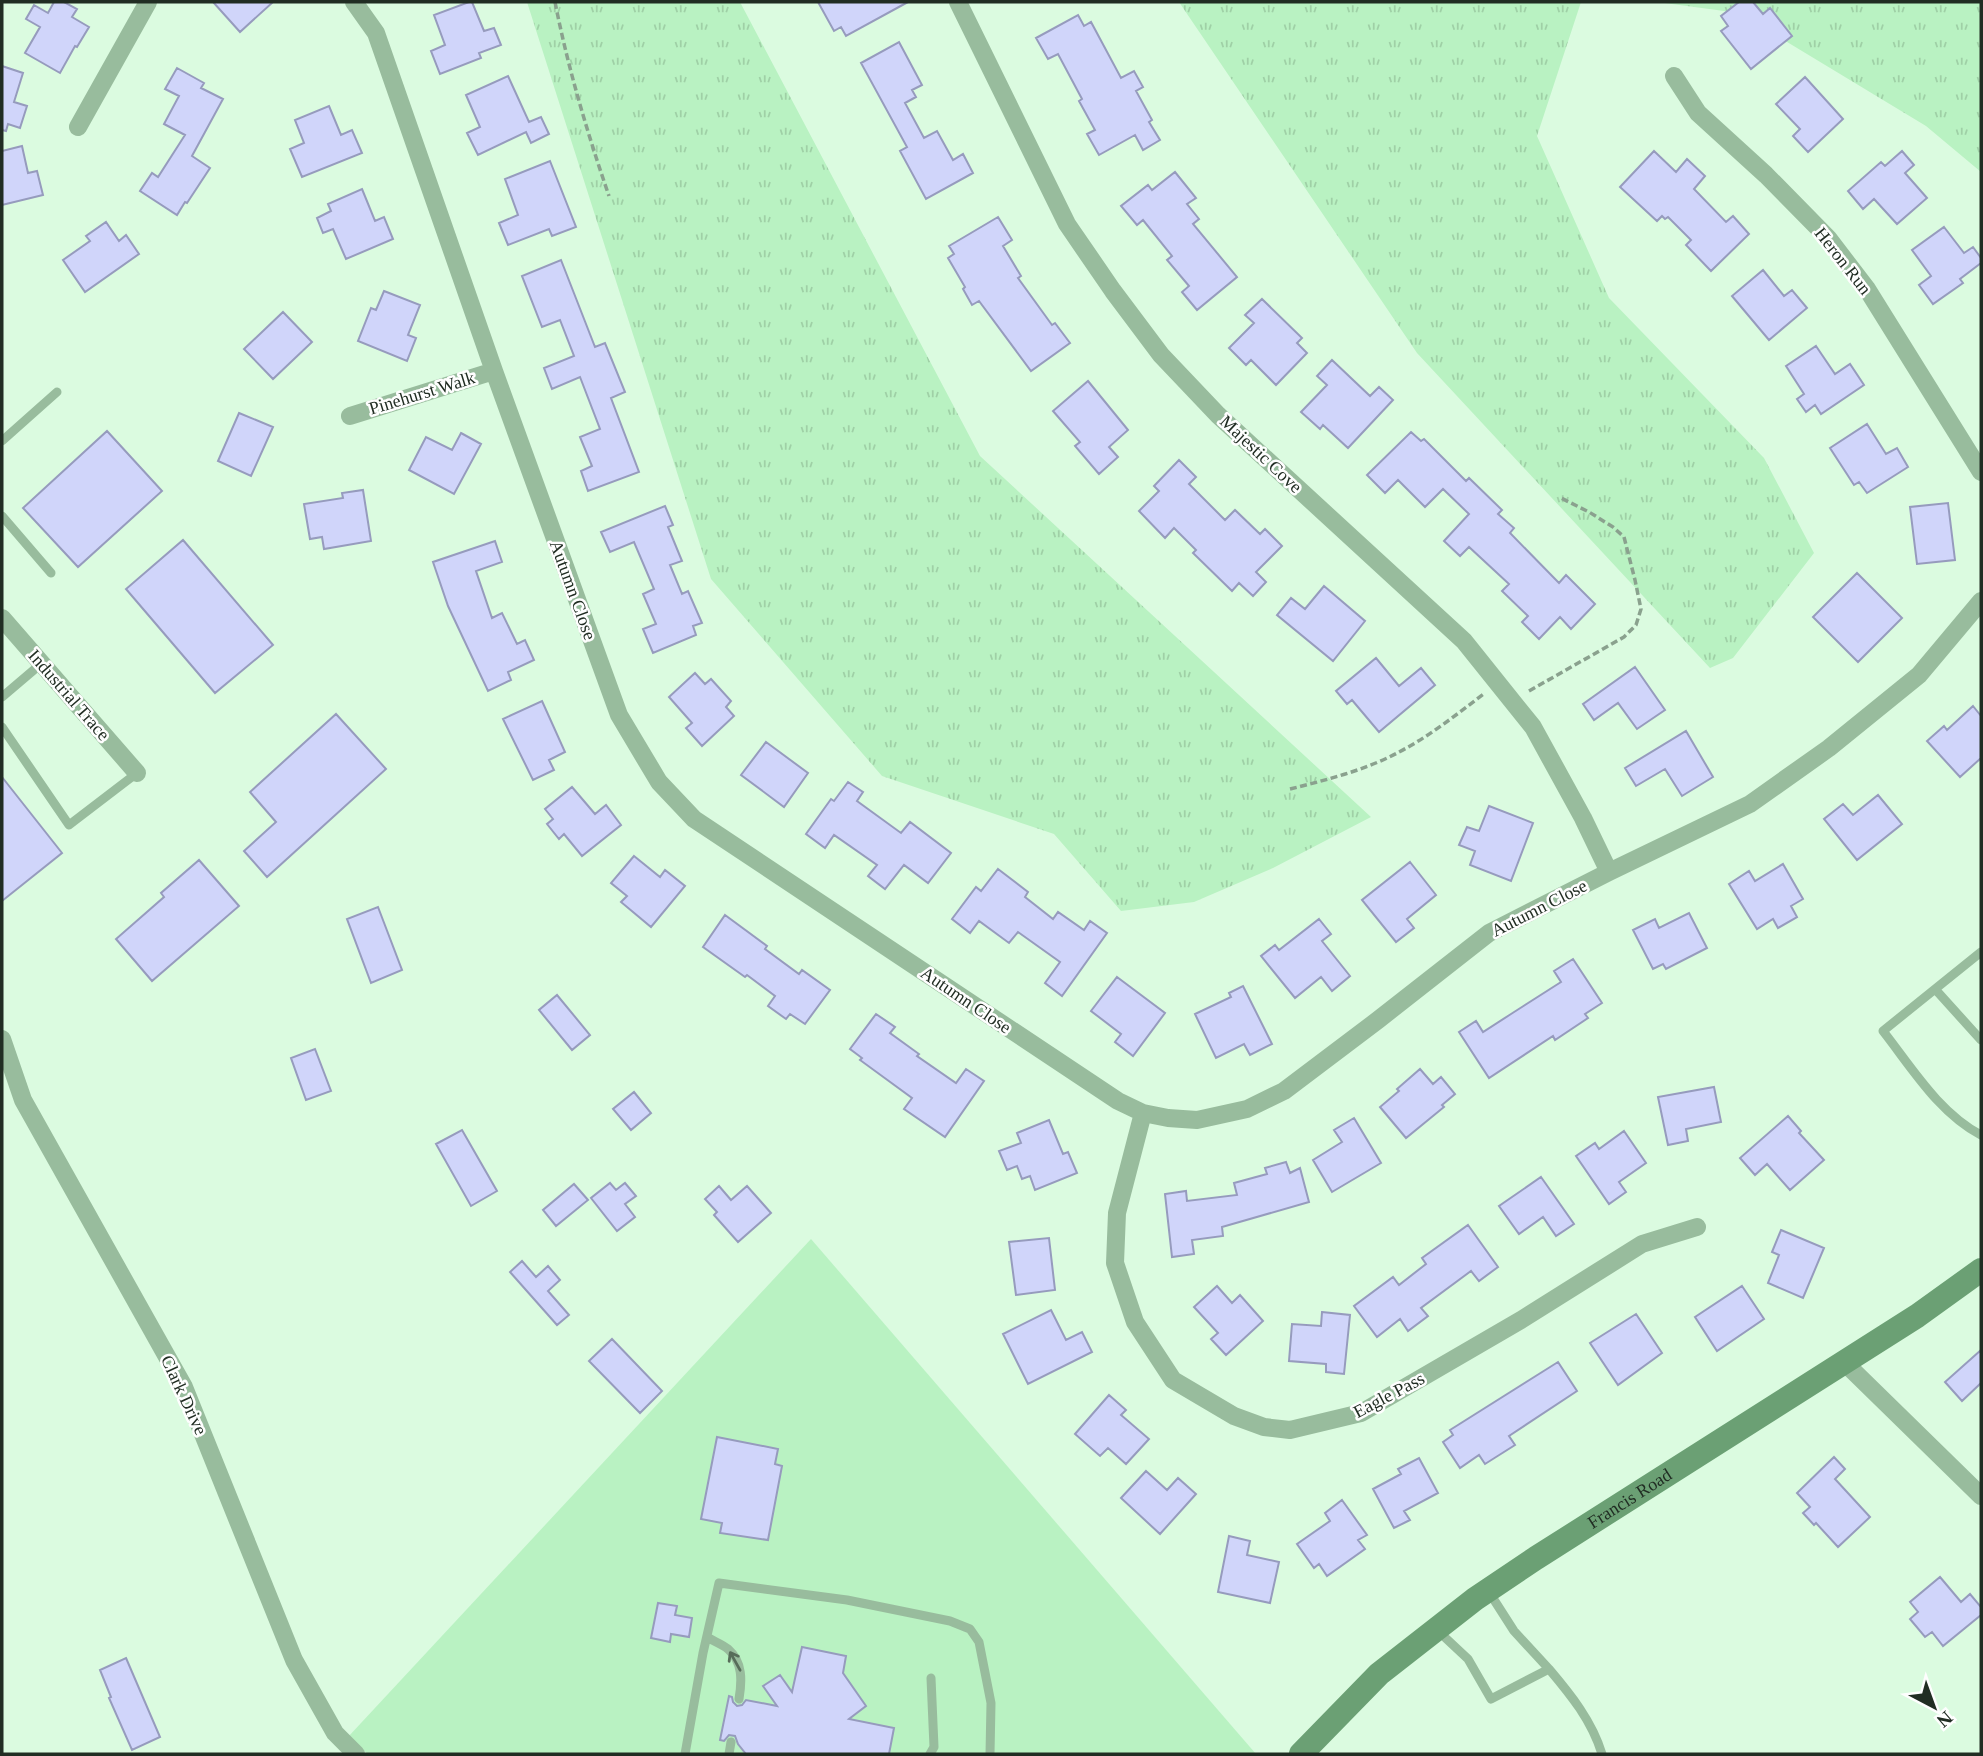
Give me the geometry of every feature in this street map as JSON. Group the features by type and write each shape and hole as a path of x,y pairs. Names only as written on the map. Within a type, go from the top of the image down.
{"street":[{"path":"78,127 148,2"},
{"name":"Autumn Close","path":"354,2 376,33 494,371 619,715 659,782 694,819 1118,1101 1143,1113 1197,1120 1247,1110 1284,1091 1489,933 1750,804 1829,748 1919,675 1981,601"},
{"name":"Majestic Cove","path":"958,2 1067,224 1161,355 1218,415 1464,641 1533,727 1609,872"},
{"name":"Heron Run","path":"1674,75 1698,113 1766,175 1828,238 1867,289 1981,472"},
{"name":"Pinehurst Walk","path":"351,416 494,371"},
{"name":"Industrial Trace","path":"2,618 137,773"},
{"name":"Clark Drive","path":"2,1039 23,1100 184,1387 294,1660 335,1733 356,1754"},
{"name":"Eagle Pass","path":"1143,1113 1117,1213 1115,1263 1135,1322 1173,1380 1234,1416 1264,1427 1290,1430 1361,1413 1521,1320 1642,1244 1697,1227"},
{"name":"Francis Road","path":"1301,1754 1379,1674 1488,1590 1917,1316 1981,1270"},
{"path":"1844,1362 1981,1496"}],"lane":[{"path":"2,441 57,393"},
{"path":"2,516 51,573"},
{"path":"2,697 42,663"},
{"path":"2,727 69,825 137,773"},
{"path":"1981,952 1884,1031 1940,1103 1967,1128 1981,1135"},
{"path":"1935,989 1981,1040"},
{"path":"685,1754 706,1637 719,1583 847,1600 950,1622 970,1629 979,1642 991,1703 990,1754"},
{"path":"1488,1590 1514,1631 1574,1699 1602,1754"},
{"path":"1436,1629 1468,1659 1491,1699 1549,1669"},
{"path":"706,1637 728,1649 741,1668 739,1699"},
{"path":"930,1754 934,1748 931,1678"},
{"path":"729,1754 731,1742"}],"path":[{"path":"555,2 571,73 609,196"},
{"path":"1525,693 1624,637 1636,625 1640,609 1624,537 1589,512 1561,498"},
{"path":"1290,789 1336,778 1398,753 1440,727 1490,689"}],"green space":[{"path":"527,2 740,2 980,456 1371,817 1273,868 1194,902 1121,911 1054,834 882,776 711,579"},
{"path":"1179,2 1581,2 1537,136 1609,298 1764,458 1814,553 1733,658 1710,668 1417,353"},
{"path":"1657,2 1981,2 1981,172 1926,126 1739,13"},
{"path":"811,1239 1256,1754 368,1754 348,1737"}],"building":[{"path":"54,2 64,2 77,9 72,17 89,27 60,73 25,53 40,27 26,19 34,5 48,13"},
{"path":"213,2 273,2 240,32"},
{"path":"472,2 484,31 494,28 501,45 479,53 481,58 440,74 431,51 445,45 434,15"},
{"path":"818,2 908,2 846,36 841,27 834,31"},
{"path":"1739,2 1753,2 1763,14 1770,8 1792,36 1751,69 1721,31 1728,26 1721,16"},
{"path":"1078,15 1084,26 1091,22 1121,78 1134,71 1143,87 1136,91 1160,140 1143,150 1135,135 1099,155 1087,134 1095,130 1058,54 1048,59 1036,38"},
{"path":"899,42 922,85 912,90 916,97 905,103 924,138 937,131 953,160 963,154 973,173 926,199 900,151 907,147 861,63"},
{"path":"2,66 23,73 14,102 27,106 20,128 8,124 6,131 2,130"},
{"path":"177,68 204,83 201,88 223,99 192,156 210,168 177,215 140,191 152,173 158,177 185,135 164,124 179,96 165,89"},
{"path":"508,76 529,122 541,117 549,134 531,143 526,132 478,155 467,133 480,127 466,95"},
{"path":"1805,77 1843,119 1808,152 1793,136 1800,129 1776,104"},
{"path":"329,106 341,135 352,130 362,153 302,177 290,149 304,143 295,120"},
{"path":"22,146 28,173 37,171 43,195 2,205 2,151"},
{"path":"1654,151 1676,172 1687,159 1705,176 1694,189 1726,222 1733,216 1749,234 1711,271 1686,245 1691,240 1668,217 1665,219 1662,216 1657,221 1620,187"},
{"path":"1902,151 1914,165 1905,173 1927,198 1897,224 1874,199 1863,209 1848,191 1881,162 1885,166"},
{"path":"550,161 576,227 552,236 549,229 508,245 499,223 518,215 505,179"},
{"path":"1175,172 1196,198 1187,204 1199,219 1193,224 1237,277 1197,310 1182,292 1189,286 1167,260 1172,256 1143,220 1137,225 1121,206 1148,185 1152,190"},
{"path":"362,189 375,221 384,217 393,239 346,259 333,229 323,233 317,218 331,211 328,204"},
{"path":"998,217 1012,240 1003,246 1021,276 1018,278 1052,325 1055,323 1070,343 1031,371 979,301 972,305 948,258 954,254 949,246"},
{"path":"106,222 119,241 126,235 139,254 85,292 63,260 90,241 86,236"},
{"path":"1944,227 1964,253 1973,247 1981,258 1981,263 1960,279 1963,283 1933,304 1919,285 1931,276 1912,250"},
{"path":"561,260 595,347 605,343 625,392 611,398 639,472 588,491 581,471 592,466 580,437 600,429 580,377 552,389 544,368 574,356 560,320 542,327 522,276"},
{"path":"1763,270 1784,296 1792,290 1807,308 1769,340 1732,296"},
{"path":"384,291 420,305 408,335 416,338 407,361 358,341 371,308 376,310"},
{"path":"1262,299 1302,338 1297,343 1307,353 1276,385 1251,360 1246,365 1229,348 1254,323 1245,315"},
{"path":"283,312 312,342 273,379 244,349"},
{"path":"1816,346 1835,374 1850,364 1864,385 1821,414 1815,405 1806,412 1797,399 1804,394 1786,366"},
{"path":"1332,360 1370,396 1379,387 1393,400 1348,448 1323,425 1320,429 1301,412 1327,385 1317,376"},
{"path":"1088,381 1128,430 1109,447 1118,457 1099,474 1075,446 1080,442 1053,411"},
{"path":"239,413 273,427 251,476 218,461"},
{"path":"1867,424 1886,454 1897,448 1908,467 1867,493 1859,482 1854,485 1830,448"},
{"path":"107,431 162,491 78,567 23,508"},
{"path":"1411,432 1421,441 1424,439 1466,481 1469,478 1502,510 1498,514 1514,528 1510,533 1559,583 1566,575 1595,604 1571,629 1560,617 1539,639 1522,622 1528,616 1502,591 1509,584 1469,547 1460,556 1444,541 1469,514 1443,489 1425,507 1398,480 1385,493 1367,475"},
{"path":"461,433 481,444 454,494 409,470 426,437 452,450"},
{"path":"1179,460 1196,477 1189,484 1225,520 1235,510 1260,534 1265,529 1282,546 1256,572 1266,582 1253,596 1239,583 1232,591 1193,553 1196,550 1174,528 1165,538 1139,511 1159,491 1154,486"},
{"path":"363,490 371,541 324,549 322,537 310,539 304,504 343,498 342,493"},
{"path":"1948,503 1955,560 1917,564 1910,507"},
{"path":"665,506 673,525 668,527 682,561 670,565 682,594 688,591 702,623 693,626 696,635 653,653 643,629 656,624 643,594 654,589 634,542 610,552 601,532"},
{"path":"183,540 273,645 215,693 126,589"},
{"path":"495,541 502,562 476,571 492,618 502,613 517,644 525,640 534,660 508,672 511,680 488,691 448,606 433,562"},
{"path":"1857,573 1902,618 1858,662 1813,617"},
{"path":"1324,586 1365,621 1333,661 1277,615 1291,598 1305,609"},
{"path":"1376,658 1399,686 1421,668 1435,685 1379,732 1352,700 1347,704 1336,691"},
{"path":"1635,667 1665,710 1637,729 1618,703 1594,720 1583,704"},
{"path":"695,673 705,684 711,679 731,701 726,707 734,716 702,746 686,728 692,723 669,697"},
{"path":"542,701 565,752 549,760 554,770 533,780 503,719"},
{"path":"1973,706 1981,716 1981,758 1960,777 1927,741 1944,726 1947,730"},
{"path":"336,714 386,769 267,877 244,851 276,822 250,792"},
{"path":"1686,731 1713,777 1682,796 1665,769 1636,786 1625,768"},
{"path":"766,742 808,773 784,807 741,775"},
{"path":"2,777 62,853 2,901"},
{"path":"848,782 863,792 857,801 901,833 910,822 951,853 928,883 904,865 885,889 868,876 877,865 834,835 825,848 806,834 831,799 834,801"},
{"path":"572,787 595,814 606,805 621,825 582,856 564,834 559,839 547,824 553,819 545,809"},
{"path":"1878,795 1902,824 1857,860 1824,819 1843,804 1853,815"},
{"path":"1489,806 1533,823 1511,881 1470,865 1475,851 1459,845 1467,827 1479,831"},
{"path":"634,856 660,877 665,870 685,886 651,927 621,902 627,896 611,883"},
{"path":"199,860 239,906 152,981 116,939 164,897 161,893"},
{"path":"1410,862 1436,895 1407,919 1414,928 1396,942 1362,900"},
{"path":"1783,864 1803,899 1791,906 1797,917 1778,928 1773,919 1757,929 1729,884 1749,871 1755,881"},
{"path":"998,869 1028,892 1025,897 1053,919 1058,912 1084,930 1090,921 1107,933 1062,996 1045,983 1060,962 1018,932 1009,943 979,921 970,933 952,919 976,887 981,891"},
{"path":"378,907 402,970 371,983 347,919"},
{"path":"1689,913 1707,948 1666,969 1663,964 1653,969 1633,930 1655,919 1659,928"},
{"path":"725,915 799,974 802,970 830,990 805,1024 790,1014 786,1019 768,1006 775,996 703,947"},
{"path":"1319,919 1331,934 1322,941 1350,976 1332,991 1321,977 1295,998 1261,956 1275,945 1279,950"},
{"path":"1573,959 1602,1003 1585,1014 1588,1018 1555,1040 1553,1036 1489,1078 1459,1032 1476,1021 1483,1032 1561,982 1554,971"},
{"path":"1117,977 1165,1013 1133,1056 1115,1042 1121,1034 1091,1011"},
{"path":"1243,986 1272,1044 1250,1055 1244,1044 1216,1058 1195,1014 1231,997 1229,993"},
{"path":"557,995 590,1035 572,1050 539,1010"},
{"path":"876,1014 895,1027 890,1033 956,1083 966,1069 984,1081 945,1137 904,1109 912,1098 860,1060 862,1058 850,1049"},
{"path":"315,1049 331,1091 306,1100 291,1058"},
{"path":"1420,1069 1433,1084 1441,1077 1455,1094 1442,1105 1444,1107 1406,1138 1380,1107"},
{"path":"1714,1087 1721,1122 1686,1129 1688,1141 1668,1145 1658,1097"},
{"path":"634,1092 651,1113 631,1130 613,1109"},
{"path":"1788,1116 1801,1131 1799,1133 1824,1160 1790,1190 1767,1164 1755,1175 1740,1158"},
{"path":"1354,1118 1381,1163 1332,1192 1313,1160 1342,1142 1334,1130"},
{"path":"1049,1120 1063,1154 1068,1152 1077,1173 1035,1190 1030,1176 1022,1179 1017,1166 1007,1170 999,1151 1021,1143 1017,1133"},
{"path":"462,1130 497,1191 471,1206 436,1144"},
{"path":"1624,1131 1646,1163 1619,1182 1626,1192 1609,1204 1576,1156 1595,1143 1599,1149"},
{"path":"1286,1162 1290,1173 1300,1168 1309,1202 1222,1227 1223,1236 1192,1240 1194,1254 1172,1257 1165,1194 1186,1191 1187,1201 1237,1195 1234,1183 1267,1174 1265,1168"},
{"path":"1541,1177 1574,1224 1556,1236 1543,1217 1519,1234 1499,1206"},
{"path":"610,1183 616,1190 625,1183 636,1196 625,1204 635,1217 617,1231 591,1198"},
{"path":"574,1184 588,1200 556,1226 543,1210"},
{"path":"719,1186 731,1200 747,1186 771,1213 738,1242 714,1215 717,1212 705,1199"},
{"path":"1468,1225 1498,1267 1479,1281 1471,1271 1421,1308 1428,1316 1408,1331 1400,1319 1377,1337 1354,1306 1393,1277 1399,1285 1426,1264 1422,1258"},
{"path":"1781,1230 1824,1248 1803,1298 1768,1283 1779,1255 1772,1252"},
{"path":"1049,1238 1055,1290 1016,1295 1009,1242"},
{"path":"522,1261 536,1277 548,1266 560,1280 548,1291 569,1315 557,1325 510,1272"},
{"path":"1217,1286 1232,1303 1240,1295 1263,1321 1226,1355 1211,1339 1218,1333 1194,1307"},
{"path":"1742,1286 1764,1319 1717,1351 1695,1317"},
{"path":"1051,1310 1066,1340 1082,1332 1092,1352 1028,1384 1003,1334"},
{"path":"1322,1312 1350,1315 1344,1374 1326,1372 1326,1364 1289,1361 1292,1324 1321,1326"},
{"path":"1636,1314 1662,1353 1618,1385 1590,1343"},
{"path":"612,1339 662,1391 640,1413 589,1361"},
{"path":"1981,1350 1981,1383 1962,1401 1945,1382"},
{"path":"1558,1362 1577,1391 1509,1436 1515,1445 1485,1464 1479,1455 1460,1468 1443,1442 1453,1435 1450,1430"},
{"path":"1109,1395 1126,1410 1121,1415 1149,1439 1126,1464 1108,1448 1100,1456 1075,1434"},
{"path":"717,1437 778,1449 775,1464 782,1466 768,1540 720,1533 722,1523 701,1519"},
{"path":"1834,1457 1845,1469 1835,1479 1870,1517 1838,1547 1803,1513 1810,1507 1797,1493"},
{"path":"1419,1458 1438,1493 1404,1511 1410,1520 1394,1528 1373,1489 1401,1474 1398,1469"},
{"path":"1146,1471 1167,1490 1178,1478 1196,1494 1160,1534 1121,1498"},
{"path":"1342,1500 1367,1535 1358,1540 1365,1549 1327,1576 1319,1564 1314,1568 1297,1544 1330,1521 1325,1513"},
{"path":"1229,1536 1250,1541 1247,1555 1279,1562 1270,1603 1218,1592"},
{"path":"1940,1577 1961,1602 1970,1594 1981,1607 1981,1615 1943,1646 1932,1632 1925,1637 1910,1619 1918,1612 1910,1602"},
{"path":"658,1603 677,1606 675,1615 692,1618 689,1637 671,1634 670,1642 651,1638"},
{"path":"802,1647 846,1656 843,1673 866,1706 849,1719 894,1728 889,1754 746,1754 735,1736 729,1735 724,1741 720,1740 729,1696 737,1706 746,1700 777,1706 763,1686 780,1675 792,1692"},
{"path":"126,1658 160,1737 132,1750 100,1670"}]}
